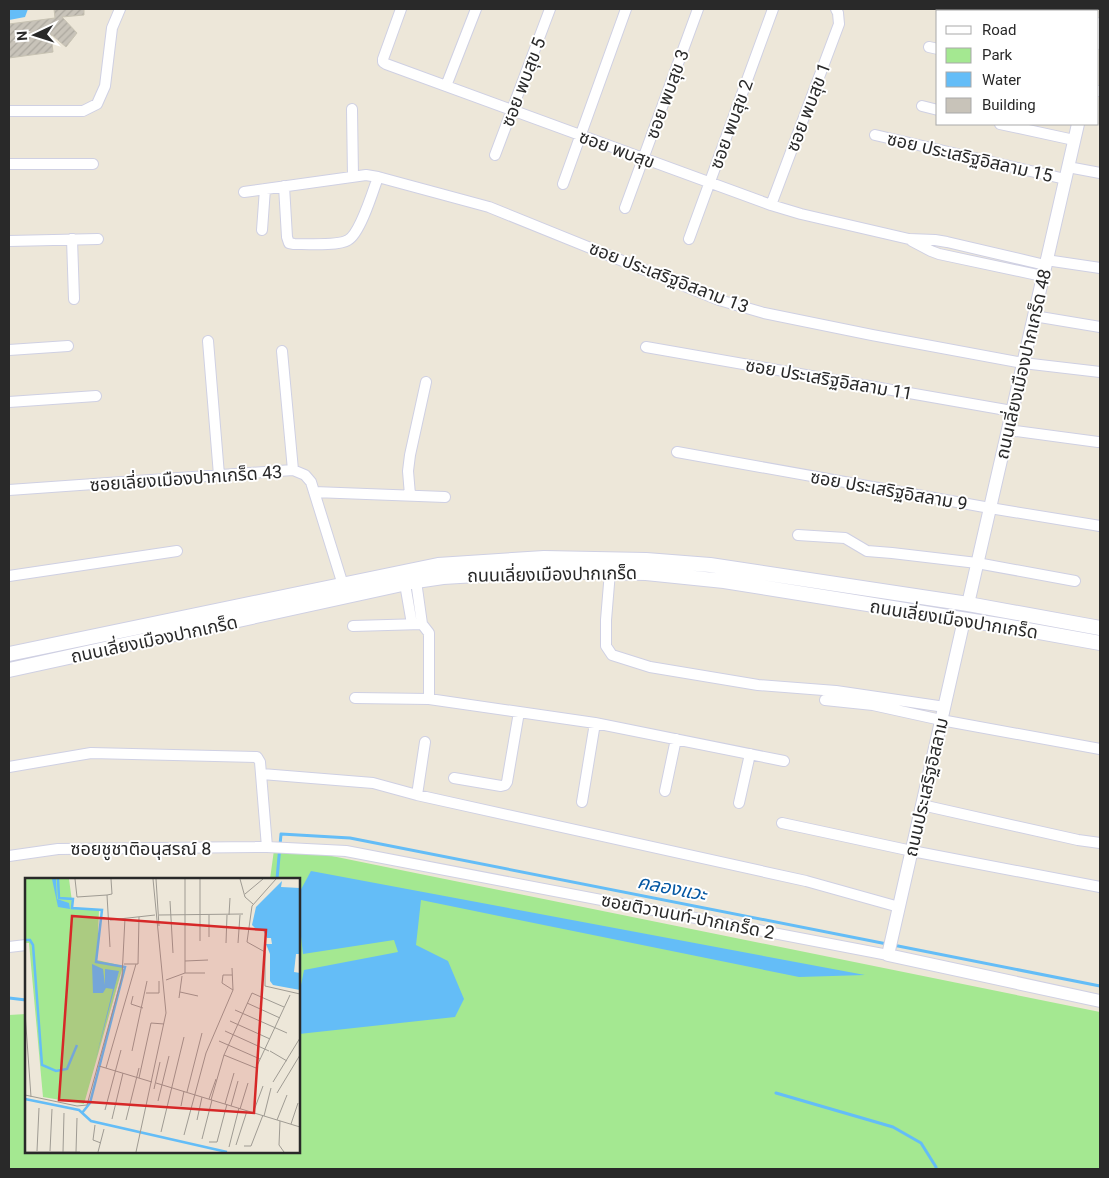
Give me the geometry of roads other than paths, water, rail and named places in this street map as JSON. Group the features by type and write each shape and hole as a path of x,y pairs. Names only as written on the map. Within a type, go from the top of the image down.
{"main road":[{"name":"ถนนเลี่ยงเมืองปากเกร็ด","path":"9,654 438,565 544,558 646,560 710,565 968,604 1100,628"},
{"name":"ถนนเลี่ยงเมืองปากเกร็ด","path":"9,670 443,577 544,571 646,573 724,582 1100,643"},
{"path":"964,620 968,604"}],"street":[{"path":"9,111 83,111 98,104 105,86 112,28 120,9"},
{"name":"ซอย พบสุข","path":"401,9 383,62 710,184 801,214 909,239 939,254 1045,267 1100,268"},
{"path":"446,86 476,9"},
{"name":"ซอย พบสุข 5","path":"495,155 550,9"},
{"path":"562,184 626,9"},
{"name":"ซอย พบสุข 3","path":"625,208 698,9"},
{"name":"ซอย พบสุข 2","path":"689,239 772,9"},
{"name":"ซอย พบสุข 1","path":"771,205 839,24 836,9"},
{"path":"922,106 936,110"},
{"path":"352,109 353,177"},
{"path":"1005,125 1074,140"},
{"name":"ถนนเลี่ยงเมืองปากเกร็ด 48","path":"968,604 1078,125"},
{"name":"ซอย ประเสริฐอิสลาม 15","path":"875,135 1066,173 1100,172"},
{"path":"9,164 93,164"},
{"name":"ซอย ประเสริฐอิสลาม 13","path":"244,192 366,175 378,177 489,207 719,300 764,314 1023,363 1100,372"},
{"path":"284,186 289,243 347,242 354,237 378,177"},
{"path":"262,230 265,189"},
{"path":"9,241 98,239"},
{"path":"72,240 74,299"},
{"path":"1034,316 1100,327"},
{"path":"208,341 219,475"},
{"path":"9,350 68,346"},
{"name":"ซอย ประเสริฐอิสลาม 11","path":"646,347 1012,411"},
{"path":"282,351 293,470"},
{"path":"410,495 408,471 410,455 426,382"},
{"path":"9,402 96,396"},
{"path":"1008,430 1098,442"},
{"name":"ซอย ประเสริฐอิสลาม 9","path":"677,452 1100,526"},
{"name":"ซอยเลี่ยงเมืองปากเกร็ด 43","path":"9,490 293,470 308,477 311,482 343,585"},
{"path":"314,492 445,496"},
{"path":"798,535 845,538 867,551 892,552 977,563 1075,581"},
{"path":"9,576 177,551"},
{"path":"610,572 606,646 612,655 650,667 758,685 836,691 944,707"},
{"path":"411,583 417,624"},
{"name":"ถนนประเสริฐอิสลาม","path":"890,948 964,620"},
{"path":"353,626 417,624 429,633 429,699"},
{"path":"355,698 429,699 595,723 784,761"},
{"path":"824,700 874,705 942,720 1100,749"},
{"path":"454,778 501,786 505,785 519,712"},
{"path":"582,802 595,723"},
{"path":"665,791 676,739"},
{"path":"417,796 425,742"},
{"path":"9,767 91,754 257,757 260,762 276,847"},
{"path":"739,803 750,754"},
{"path":"262,774 373,784 417,796 806,881 899,907"},
{"path":"922,805 1078,840 1100,842"},
{"path":"782,824 1100,887"},
{"name":"ซอยชูชาติอนุสรณ์ 8","path":"9,856 58,848 276,847"},
{"name":"ซอยติวานนท์-ปากเกร็ด 2","path":"276,847 346,851 890,948 1100,1001"},
{"path":"9,947 25,944"}],"water":[{"path":"9,9 28,9 25,17 9,20"},
{"path":"311,871 865,975 799,977 421,900 416,945 448,961 464,999 455,1017 300,1034 300,990 304,970 398,952 394,940 303,954 300,928 300,891"}],"waterway":[{"name":"คลองแวะ","path":"277,878 281,834 350,838 887,944"},
{"name":"คลองแวะ","path":"893,945 1100,986"},
{"name":"คลองแวะ","path":"9,998 25,1000"},
{"path":"776,1093 893,1127 921,1143 936,1169"}]}
